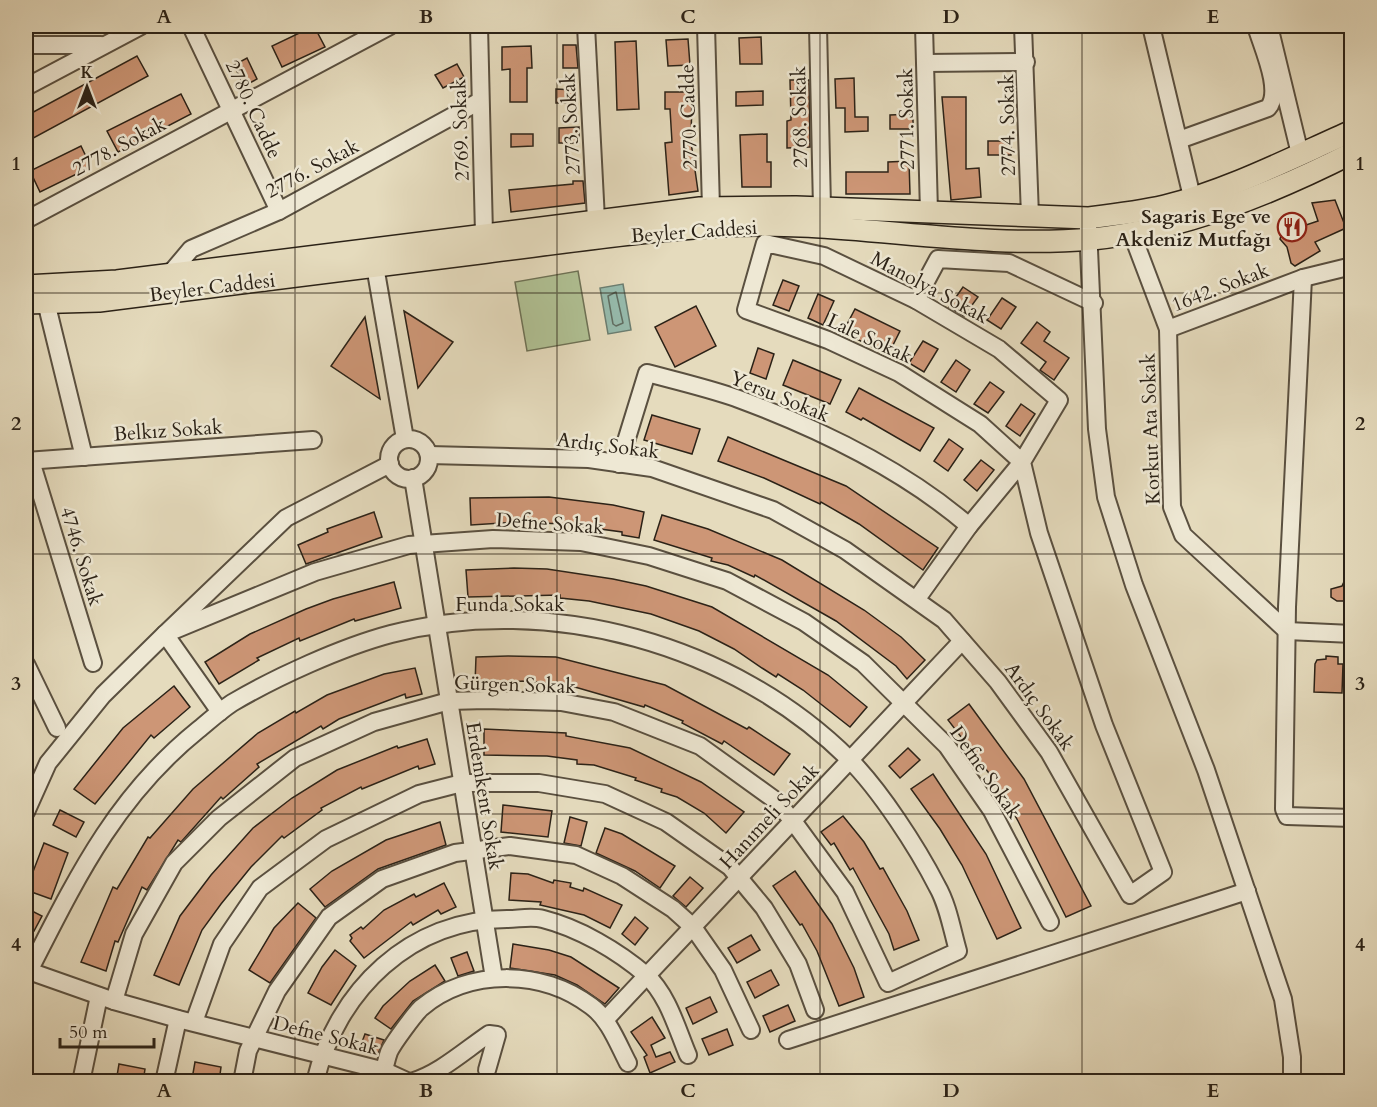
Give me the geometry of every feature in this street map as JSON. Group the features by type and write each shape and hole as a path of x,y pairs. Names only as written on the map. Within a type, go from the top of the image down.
{"main road":[{"name":"Beyler Caddesi","path":"485,243 596,220 711,208 822,208 1088,218 1165,206 1352,132"},
{"name":"Beyler Caddesi","path":"36,303 99,301 373,258 485,243 724,226 773,226 996,239 1090,239 1132,234 1223,209 1352,153"},
{"name":"Beyler Caddesi","path":"26,285 117,281 373,258"}],"street":[{"path":"26,87 141,26"},
{"name":"2780. Cadde","path":"191,26 279,211"},
{"name":"2778. Sokak","path":"27,217 390,26"},
{"name":"2769. Sokak","path":"479,26 485,243"},
{"name":"2773. Sokak","path":"586,26 596,220"},
{"name":"2770. Cadde","path":"706,26 711,208"},
{"name":"2768. Sokak","path":"818,26 822,208"},
{"name":"2771. Sokak","path":"924,26 929,212"},
{"path":"1023,26 1026,62"},
{"path":"1151,26 1192,196"},
{"path":"1179,140 1268,108 1272,104 1275,87 1256,26"},
{"path":"1269,26 1300,154"},
{"path":"26,45 102,45"},
{"name":"2774. Sokak","path":"926,63 1026,62 1030,216"},
{"name":"2776. Sokak","path":"169,275 191,249 279,211 480,101"},
{"path":"1088,218 1094,303 1097,429 1106,497 1134,585 1206,770 1283,999 1292,1057 1292,1082"},
{"name":"1642. Sokak","path":"1132,234 1168,329 1303,278 1352,266"},
{"name":"Manolya Sokak","path":"765,243 824,256 916,300 999,349 1059,400 1022,462"},
{"name":"Lale Sokak","path":"765,243 746,310 828,340 899,373 980,424 1022,462"},
{"path":"373,258 405,439"},
{"path":"916,300 938,259 1009,263 1094,303"},
{"path":"1303,278 1287,631 1284,809 1287,816 1352,818"},
{"path":"36,303 84,457"},
{"name":"Korkut Ata Sokak","path":"1168,329 1172,507 1183,535 1287,631"},
{"name":"Yersu Sokak","path":"619,464 647,373 735,398 834,441 935,497 969,526"},
{"path":"405,439 418,440 429,455 428,467 419,476 413,478 396,474 390,464 394,446 405,439"},
{"name":"Belkız Sokak","path":"28,461 313,440"},
{"name":"Ardıç Sokak","path":"429,455 589,459 652,468 773,510 845,550 944,620 998,682 1049,752 1130,895 1163,872 1104,725 1039,533 1022,462"},
{"name":"4746. Sokak","path":"28,461 93,663"},
{"path":"916,600 969,526 1022,462"},
{"path":"220,712 165,634 286,518 390,464"},
{"name":"Erdemkent Sokak","path":"413,478 494,978"},
{"name":"Defne Sokak","path":"26,812 48,763 103,695 165,634 315,572 409,545 493,539 581,542 649,555 727,581 804,622 863,663 947,746 992,811 1050,922"},
{"name":"Funda Sokak","path":"27,971 73,886 117,812 172,751 230,704 318,661 390,635 437,626 502,621 586,626 664,647 731,672 798,716 850,760 886,805 939,888 958,951"},
{"path":"1287,631 1352,634"},
{"name":"Hanımeli Sokak","path":"605,1020 962,640"},
{"path":"26,664 57,728"},
{"name":"Gürgen Sokak","path":"81,1082 106,999 134,934 174,863 219,818 295,758 374,722 449,701 561,702 614,712 700,746 775,800 793,821 845,892 888,983 958,951"},
{"path":"164,1082 186,1021 222,944 260,888 326,839 419,794 462,783 539,783 605,794 666,822 730,867 764,908 798,964 815,1010"},
{"path":"242,1082 248,1051 277,991 329,917 382,879 455,853 510,846 576,855 622,876 673,909 693,927 723,970 751,1030"},
{"path":"788,1040 1247,891"},
{"path":"315,1082 321,1056 340,1016 376,971 422,938 478,918 542,918 590,937 647,976 664,999 688,1055"},
{"name":"Defne Sokak","path":"27,971 106,999 410,1082 432,1076 451,1059 489,1034 497,1035 487,1070"},
{"path":"382,1076 390,1051 421,1008 465,982 511,976 555,988 591,1006 605,1020 628,1063"}],"shaded area":[{"path":"578,271 590,340 527,351 515,282"}],"water":[{"path":"623,284 631,330 608,334 600,288"}],"building":[{"path":"314,26 325,47 282,67 272,46"},
{"path":"761,37 762,64 740,64 739,38"},
{"path":"688,39 690,65 668,66 666,40"},
{"path":"636,41 639,109 617,110 615,42"},
{"path":"563,45 576,45 578,68 563,68"},
{"path":"531,46 532,68 527,68 527,102 510,102 510,69 502,70 502,47"},
{"path":"137,56 148,76 26,142 26,116"},
{"path":"247,58 257,79 244,86 234,65"},
{"path":"457,64 464,77 443,88 435,75"},
{"path":"854,78 855,117 868,117 868,131 845,132 845,108 836,108 835,79"},
{"path":"790,80 809,80 810,147 787,148 787,121 791,120"},
{"path":"556,89 574,90 574,103 556,103"},
{"path":"763,91 763,105 736,106 736,92"},
{"path":"665,92 692,92 691,142 698,191 669,195 665,143 672,142 670,109 665,109"},
{"path":"181,94 191,114 118,152 107,131"},
{"path":"942,97 966,97 966,169 979,168 981,197 951,200"},
{"path":"913,114 913,129 890,129 890,115"},
{"path":"579,127 579,143 559,143 559,128"},
{"path":"511,134 533,134 533,146 511,147"},
{"path":"767,134 767,162 771,162 771,187 742,187 740,135"},
{"path":"988,141 1011,141 1011,155 988,155"},
{"path":"81,146 91,167 40,192 30,171"},
{"path":"909,161 910,194 846,194 846,172 888,172 888,162"},
{"path":"573,181 583,181 585,203 511,212 509,190 573,184"},
{"path":"1335,200 1346,228 1315,242 1320,251 1295,266 1291,263 1287,247 1280,239 1282,233 1318,221 1312,203"},
{"path":"783,280 799,286 789,311 773,305"},
{"path":"963,287 978,297 964,316 949,307"},
{"path":"818,294 834,301 823,325 808,318"},
{"path":"1002,298 1016,307 1001,329 987,320"},
{"path":"696,306 716,346 675,367 655,327"},
{"path":"855,309 900,331 888,355 843,332"},
{"path":"404,311 453,342 418,388"},
{"path":"365,317 380,399 331,366"},
{"path":"1037,322 1050,332 1044,341 1069,358 1054,380 1040,370 1046,362 1021,343"},
{"path":"923,341 938,349 924,372 909,363"},
{"path":"758,348 774,354 766,379 750,373"},
{"path":"793,360 841,380 830,404 783,385"},
{"path":"956,360 970,370 956,392 941,382"},
{"path":"990,382 1004,392 988,413 974,404"},
{"path":"859,388 934,428 920,451 863,418 861,420 846,412"},
{"path":"1021,404 1035,414 1020,436 1006,426"},
{"path":"652,415 700,429 692,454 644,440"},
{"path":"728,437 846,486 938,548 923,570 859,524 821,502 820,504 764,478 718,461"},
{"path":"949,439 963,449 948,471 934,461"},
{"path":"981,460 994,470 977,491 964,480"},
{"path":"549,497 613,505 644,512 639,538 622,535 622,532 563,524 519,522 471,525 470,498"},
{"path":"374,512 382,537 306,564 298,545 328,532 327,529"},
{"path":"662,515 708,529 782,560 864,610 901,637 925,660 907,679 896,666 836,621 755,575 754,577 728,565 711,561 712,558 654,540"},
{"path":"1352,564 1352,601 1337,601 1331,597 1331,589 1342,586"},
{"path":"547,569 613,579 646,586 712,607 828,675 867,707 850,727 803,690 778,674 776,677 734,649 699,631 651,614 589,601 560,598 560,595 468,597 466,570"},
{"path":"394,582 401,608 355,621 354,619 300,641 299,638 257,658 259,660 219,684 205,662 250,634 306,609"},
{"path":"1326,656 1338,657 1338,664 1343,664 1342,693 1314,692 1315,664 1317,660 1326,659"},
{"path":"476,657 556,657 665,685 747,729 749,727 790,754 774,775 724,741 722,744 682,723 683,721 645,705 644,707 568,685 525,681 475,684"},
{"path":"415,668 422,694 406,698 405,694 339,719 323,729 321,726 257,764 259,767 223,799 221,797 181,842 178,840 147,890 142,887 118,942 115,941 106,971 81,962 113,887 117,889 148,837 150,838 193,789 258,733 295,711 296,713 327,695 384,674"},
{"path":"174,686 190,707 154,738 151,735 95,804 74,789 123,728"},
{"path":"969,704 1024,779 1091,906 1066,917 1018,821 995,781 948,720"},
{"path":"484,729 566,733 566,736 630,748 701,782 744,812 726,833 704,813 677,797 661,792 662,789 635,780 636,778 594,765 577,764 577,760 547,756 484,755"},
{"path":"427,739 435,764 419,769 418,766 362,789 361,787 321,808 322,810 284,838 282,836 251,867 202,930 179,985 154,975 180,916 211,875 253,828 292,798 337,770 397,746 398,748"},
{"path":"908,748 920,760 900,778 889,766"},
{"path":"933,774 986,854 1021,928 997,939 962,865 911,789"},
{"path":"503,805 552,811 548,837 501,832"},
{"path":"60,810 84,822 76,837 53,825"},
{"path":"843,816 864,842 880,869 883,868 907,911 919,940 894,950 889,934 853,868 850,870 834,843 831,845 821,832"},
{"path":"570,817 587,822 581,846 564,843"},
{"path":"440,822 446,845 378,869 325,907 310,889 332,871 386,840"},
{"path":"605,828 622,834 675,866 660,888 635,871 596,853"},
{"path":"44,843 68,853 51,899 26,890"},
{"path":"795,871 832,924 854,968 864,997 839,1006 817,951 802,924 800,925 773,886"},
{"path":"511,873 528,874 553,883 554,880 571,883 570,887 583,891 584,888 622,905 610,928 584,915 540,905 541,902 509,900"},
{"path":"690,877 703,888 686,907 673,896"},
{"path":"444,883 456,907 441,914 438,910 413,925 411,922 364,958 350,941 352,938 350,935 361,927 363,929 384,910 414,894 416,897"},
{"path":"298,903 316,918 270,983 249,970 274,928"},
{"path":"26,908 42,916 34,931 26,927"},
{"path":"635,917 648,928 635,945 622,934"},
{"path":"751,935 760,950 737,963 728,948"},
{"path":"513,944 549,950 571,957 619,988 605,1004 577,985 555,975 510,968"},
{"path":"335,950 356,966 331,1005 308,993 322,967"},
{"path":"467,952 474,971 458,976 451,958"},
{"path":"435,965 445,981 413,1001 391,1029 375,1018 383,1006 410,981"},
{"path":"771,970 779,985 755,998 747,982"},
{"path":"710,997 717,1012 693,1024 686,1008"},
{"path":"788,1005 795,1021 770,1032 763,1016"},
{"path":"652,1017 665,1038 651,1045 656,1057 670,1052 675,1062 650,1073 644,1057 647,1055 631,1032"},
{"path":"727,1029 733,1045 709,1055 702,1039"},
{"path":"365,1034 384,1040 377,1056 359,1050"},
{"path":"195,1062 221,1067 219,1082 192,1079"},
{"path":"119,1064 145,1069 143,1082 116,1082"}],"place":[{"name":"Sagaris Ege ve Akdeniz Mutfağı","path":"1292,227"}]}
